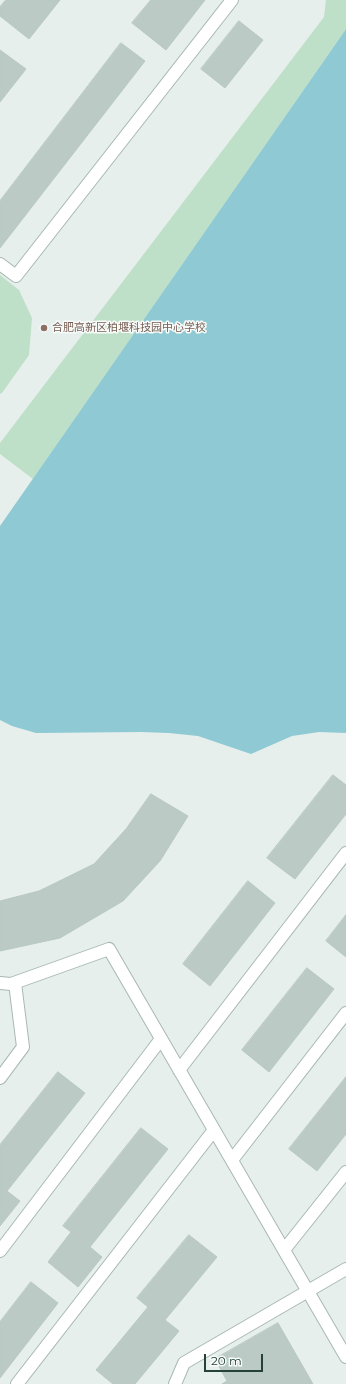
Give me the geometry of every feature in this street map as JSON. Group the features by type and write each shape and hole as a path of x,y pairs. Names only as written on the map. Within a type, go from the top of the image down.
{"street":[{"path":"0,264 16,276 232,0"},
{"path":"179,1070 346,853"},
{"path":"0,983 15,983 109,949 346,1357"},
{"path":"0,1078 24,1047 15,983"},
{"path":"232,1160 346,1013"},
{"path":"0,1251 161,1039"},
{"path":"17,1384 214,1130"},
{"path":"284,1250 346,1172"},
{"path":"175,1384 184,1363 346,1269"}],"green space":[{"path":"326,0 346,0 346,29 33,479 0,454 0,443 324,17"},
{"path":"0,275 19,290 32,318 29,355 0,394"}],"water":[{"path":"346,29 346,733 319,732 292,736 251,754 198,736 141,732 36,733 12,726 0,720 0,526"}],"building":[{"path":"6,0 60,0 29,39 0,16 0,7"},
{"path":"151,0 205,0 166,50 132,23"},
{"path":"239,21 263,40 225,88 201,69"},
{"path":"121,43 145,61 0,248 0,201"},
{"path":"0,50 26,69 0,102"},
{"path":"333,775 346,785 346,814 295,879 267,858"},
{"path":"151,794 188,816 160,861 123,901 60,938 0,951 0,901 39,891 94,864 126,829"},
{"path":"248,881 275,903 210,986 183,964"},
{"path":"346,915 346,957 326,941"},
{"path":"307,968 334,989 269,1072 242,1050"},
{"path":"58,1072 85,1093 7,1191 20,1201 0,1226 0,1145"},
{"path":"346,1077 346,1134 317,1171 289,1149"},
{"path":"141,1128 168,1149 90,1247 102,1257 78,1287 48,1262 71,1232 63,1226"},
{"path":"189,1235 217,1257 165,1320 179,1331 135,1384 113,1384 96,1370 148,1307 137,1298"},
{"path":"31,1282 58,1303 0,1378 0,1322"},
{"path":"278,1323 313,1384 222,1384 227,1381 215,1359"}],"place":[{"name":"合肥高新区柏堰科技园中心学校","path":"44,328"}]}
